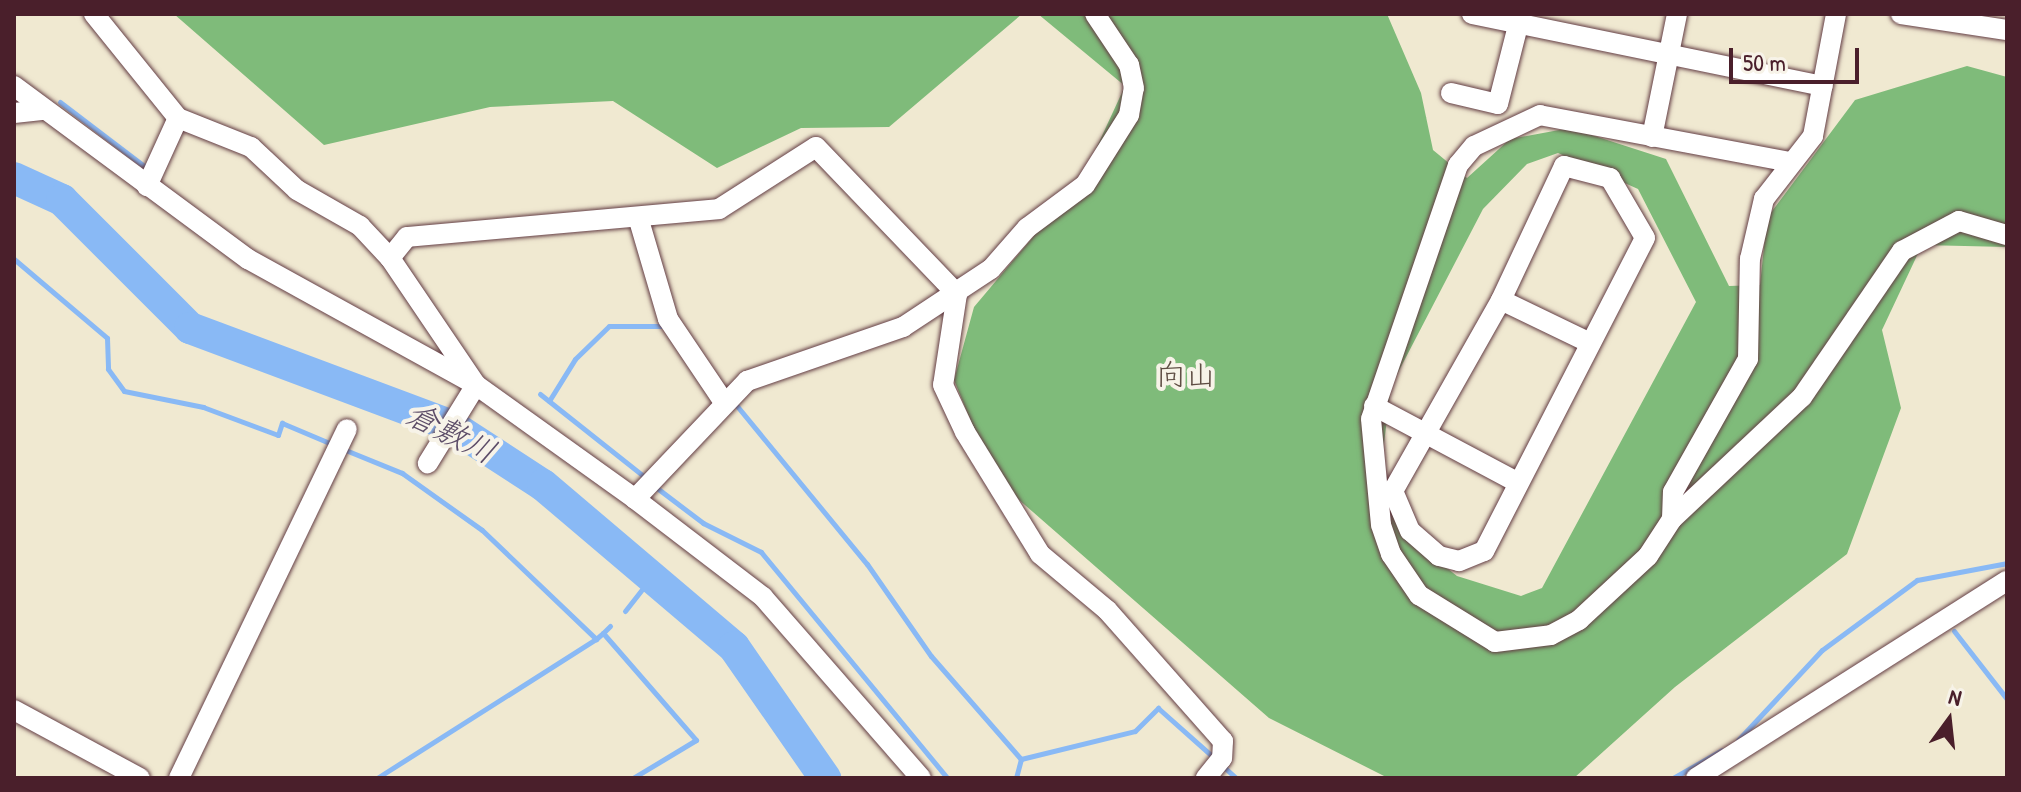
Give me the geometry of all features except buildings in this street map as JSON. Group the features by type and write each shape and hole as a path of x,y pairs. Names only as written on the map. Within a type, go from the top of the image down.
{"street":[{"path":"94,14 178,118 251,147 297,190 360,226 390,258 472,392"},
{"path":"645,488 723,401 769,371 903,327 957,294 1085,185 1129,115 1129,65 1095,14"},
{"path":"1472,14 1520,19 1823,86"},
{"path":"1652,137 1677,14"},
{"path":"1672,519 1673,492 1748,359 1750,259 1764,199 1813,136 1836,14"},
{"path":"1901,14 2007,30"},
{"path":"1498,104 1520,19"},
{"path":"14,86 147,186 313,298 472,392 645,488 763,597 921,778"},
{"path":"1451,93 1540,115 1790,162"},
{"path":"14,113 44,110"},
{"path":"1540,115 1500,129 1458,165 1374,406 1368,450 1391,554 1419,595 1471,633 1520,643 1579,620 1648,556 1672,519 1802,397 1902,251 1959,221 2007,235"},
{"path":"147,186 178,118"},
{"path":"390,258 407,237 638,217 732,204 816,147 957,294"},
{"path":"1564,166 1610,178 1645,238 1484,551 1471,560 1439,556 1410,531 1393,491 1428,434 1501,300 1564,166"},
{"path":"638,217 668,319 723,401"},
{"path":"957,294 943,385 978,457 1040,554 1107,610 1223,741 1215,775"},
{"path":"1501,300 1590,343"},
{"path":"429,461 472,392"},
{"path":"1374,406 1517,482"},
{"path":"179,778 343,441"},
{"path":"1696,778 2007,581"},
{"path":"14,710 140,778"}],"green space":[{"path":"174,14 1022,14 889,127 801,128 717,168 613,101 490,107 324,145"},
{"name":"向山","path":"1038,14 1387,14 1421,93 1433,150 1467,178 1510,139 1570,128 1666,159 1729,286 1760,285 1767,218 1855,100 1967,66 2007,77 2007,247 1922,245 1882,330 1901,408 1847,554 1675,687 1574,778 1388,778 1269,718 994,478 954,380 974,307 1082,179 1125,86","holes":["1558,153 1638,189 1696,302 1542,588 1521,596 1457,576 1413,541 1388,499 1383,452 1391,386 1483,209 1527,164"]}],"waterway":[{"path":"60,102 148,169"},
{"name":"倉敷川","path":"14,178 62,200 190,328 452,426 543,485 734,647 825,778"},
{"path":"14,259 107,338 108,369 124,391 203,407 278,435 282,423 334,445"},
{"path":"549,401 575,359 609,326 663,326"},
{"path":"540,394 646,478"},
{"path":"737,406 867,564 931,656 1021,759 1016,778"},
{"path":"343,449 402,473 482,530 596,639 603,633 696,740 633,778"},
{"path":"653,485 703,523 761,552 947,778"},
{"path":"1738,740 1822,650 1917,580 2007,563"},
{"path":"625,611 654,574"},
{"path":"603,633 610,626"},
{"path":"1954,631 2007,699"},
{"path":"377,778 596,639"},
{"path":"1021,759 1135,731 1158,708 1213,757"},
{"path":"1673,778 1722,750"},
{"path":"1225,768 1236,778"}]}
